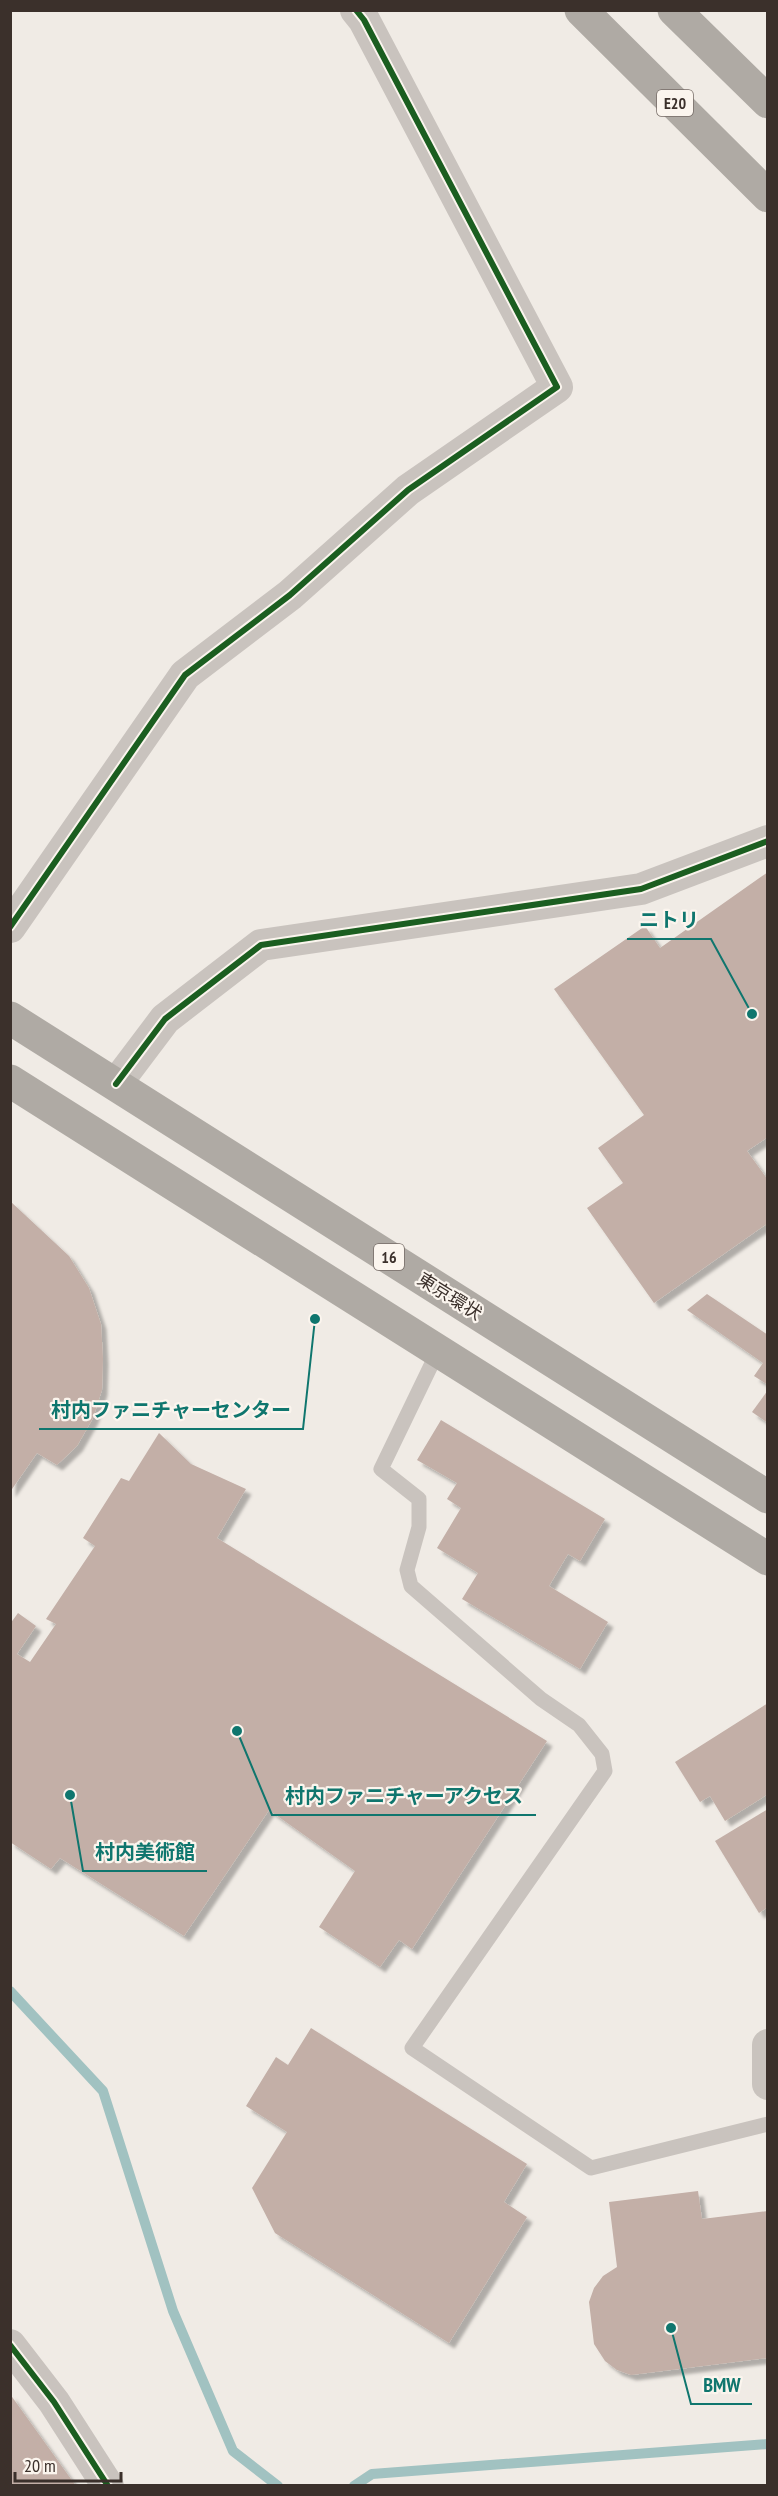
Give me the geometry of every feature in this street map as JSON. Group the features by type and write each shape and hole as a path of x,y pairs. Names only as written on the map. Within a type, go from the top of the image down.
{"highway":[{"name":"E20","path":"581,10 768,196"},
{"path":"674,10 768,102"},
{"name":"東京環状","path":"10,1017 768,1497"},
{"path":"10,1081 768,1559"},
{"path":"10,1097 136,1160"}],"street":[{"path":"10,927 184,675 290,595 408,490 557,387 364,20 356,10"},
{"path":"116,1084 165,1019 261,945 641,889 768,841"},
{"path":"768,2045 768,2084"},
{"path":"10,2344 54,2402 108,2486"}],"lane":[{"path":"438,1351 381,1469 419,1499 419,1527 407,1570 411,1586 541,1699 579,1725 602,1754 605,1771 412,2048 591,2168 768,2124"}],"building":[{"path":"768,872 768,1137 747,1151 768,1180 768,1223 654,1303 587,1208 623,1183 598,1148 644,1115 554,989 645,926 660,948"},
{"path":"10,1201 69,1256 89,1288 101,1324 103,1359 102,1390 93,1418 77,1446 57,1465 37,1453 10,1492"},
{"path":"707,1294 768,1335 768,1385 754,1376 763,1363 687,1310"},
{"path":"768,1390 768,1423 752,1412"},
{"path":"441,1420 605,1519 580,1561 568,1554 549,1586 608,1622 580,1669 462,1599 478,1573 437,1548 461,1508 447,1499 457,1483 417,1460"},
{"path":"159,1433 191,1464 246,1489 217,1538 547,1741 412,1949 399,1940 380,1967 319,1927 355,1871 269,1810 184,1936 60,1858 51,1869 10,1842 10,1624 18,1613 36,1626 17,1654 30,1662 56,1624 46,1619 95,1546 83,1538 121,1478 129,1481"},
{"path":"768,1703 768,1794 725,1821 710,1796 700,1802 675,1762"},
{"path":"768,1809 768,1907 759,1913 715,1841"},
{"path":"311,2028 527,2164 504,2202 527,2217 449,2343 275,2233 252,2188 287,2132 246,2106 276,2057 288,2065"},
{"path":"698,2191 702,2219 768,2211 768,2358 631,2375 617,2370 605,2361 594,2344 589,2302 594,2288 603,2276 617,2267 609,2202"},
{"path":"10,2394 76,2486 10,2486"}],"waterway":[{"path":"10,1991 103,2091 173,2311 233,2451 278,2486"},
{"path":"354,2486 372,2474 768,2444"}],"cycle path":[{"path":"10,927 185,675 290,595 408,490 557,387 364,20 356,10"},
{"path":"116,1084 165,1019 261,945 641,889 768,841"},
{"path":"10,2345 54,2402 108,2486"}],"place":[{"name":"ニトリ","path":"752,1014"},
{"name":"村内ファニチャーセンター","path":"315,1319"},
{"name":"村内ファニチャーアクセス","path":"237,1731"},
{"name":"村内美術館","path":"70,1795"},
{"name":"BMW","path":"671,2328"}]}
